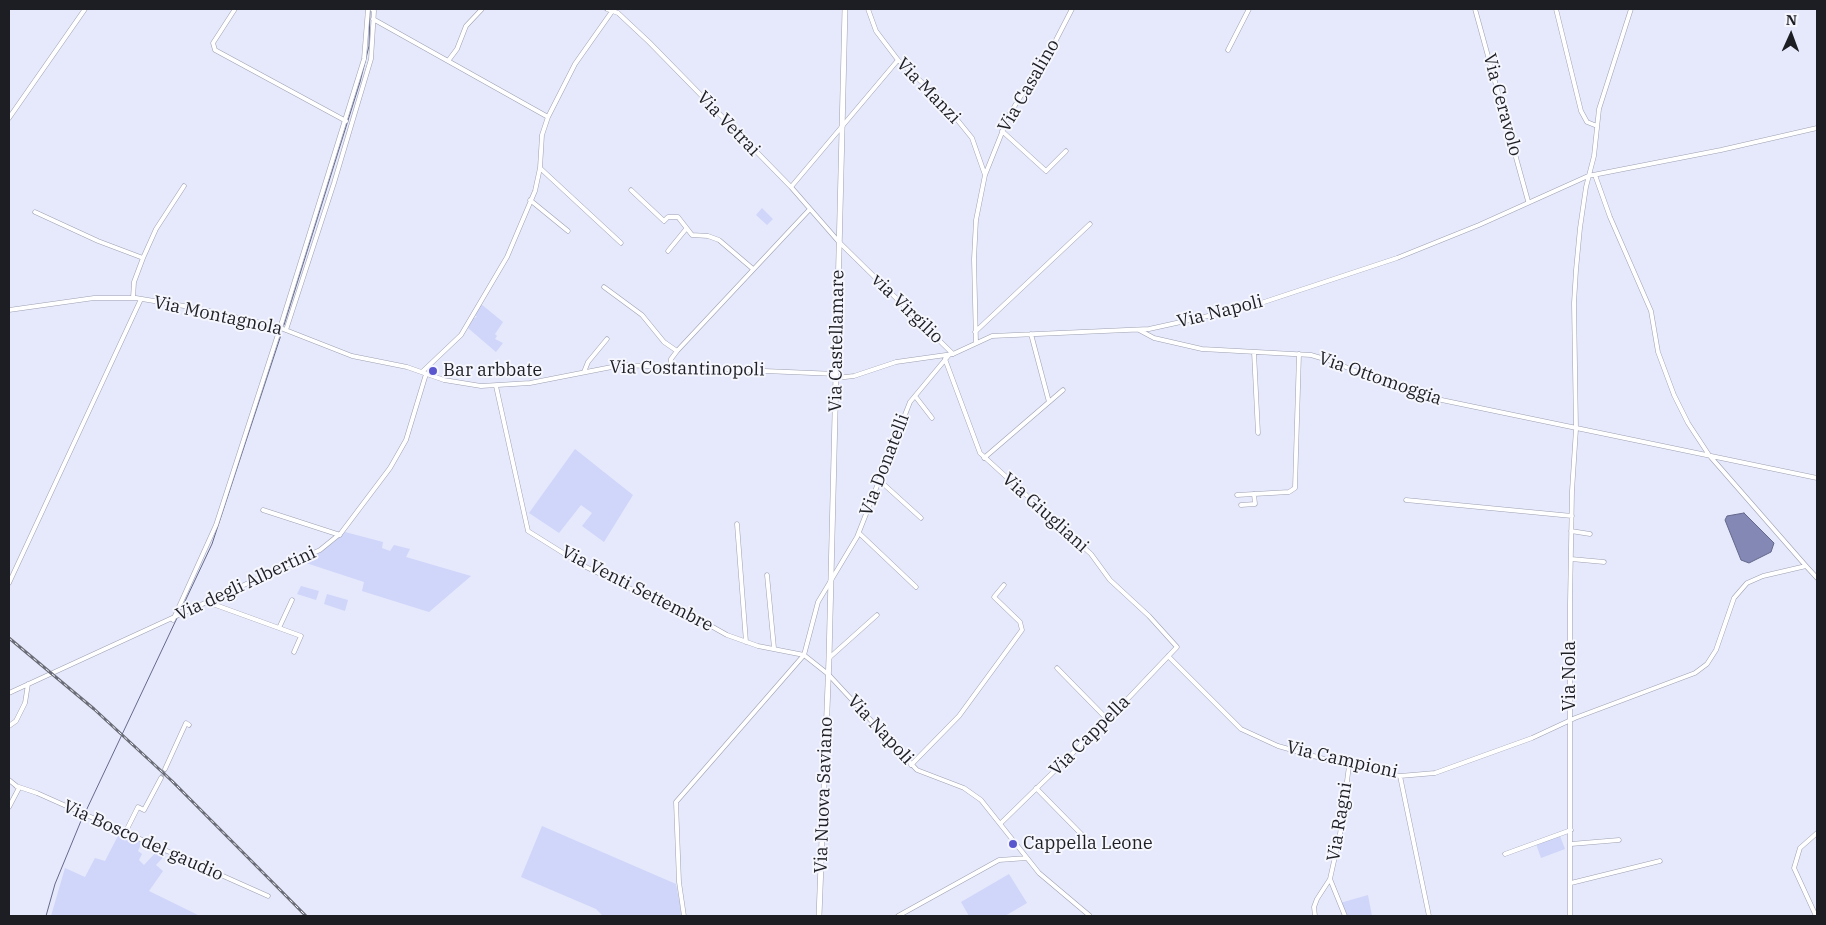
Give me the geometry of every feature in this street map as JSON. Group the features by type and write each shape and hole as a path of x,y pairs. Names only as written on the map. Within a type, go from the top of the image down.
{"main road":[{"name":"Via Castellamare","path":"828,674 845,9"},
{"name":"Via Nuova Saviano","path":"819,916 828,674"}],"street":[{"path":"9,118 85,9"},
{"path":"235,9 213,44 215,50 346,121"},
{"path":"176,618 219,517 346,121 364,59 368,9"},
{"path":"286,330 334,183 371,59 372,9"},
{"path":"448,61 457,49 466,26 482,9"},
{"path":"607,9 613,9"},
{"path":"424,373 465,328 507,258 530,200 540,168 542,135 548,117 575,64 613,9"},
{"name":"Via Vetrai","path":"613,9 649,42 791,187 839,242"},
{"name":"Via Manzi","path":"868,9 876,31 898,60 942,101 972,138 985,175"},
{"name":"Via Casalino","path":"976,343 975,234 985,175 1009,115 1072,9"},
{"path":"1228,50 1249,9"},
{"name":"Via Ceravolo","path":"1475,9 1528,202"},
{"path":"1556,9 1581,111 1587,122 1597,126"},
{"name":"Via Nola","path":"1570,916 1571,531 1576,435 1574,302 1580,228 1588,176 1594,156 1599,109 1632,9"},
{"path":"373,20 548,117"},
{"path":"791,187 898,60"},
{"name":"Via Napoli","path":"836,376 854,376 896,362 951,354 992,336 1139,330 1249,307 1328,282 1476,226 1588,176 1721,150 1817,128"},
{"path":"1002,131 1046,171 1066,151"},
{"path":"540,168 622,243"},
{"path":"1595,175 1606,208 1651,311 1658,352 1674,395 1692,430 1709,455 1817,578"},
{"path":"133,298 134,282 156,229 184,186"},
{"path":"631,190 664,222 668,217 678,217 692,235 719,240 753,269"},
{"path":"530,200 568,231"},
{"path":"670,367 671,359 677,351 810,209"},
{"path":"35,212 106,245 143,258"},
{"path":"975,332 1090,224"},
{"path":"668,251 686,229"},
{"name":"via Virgilio","path":"839,242 951,354"},
{"path":"604,287 642,315 664,342 677,351"},
{"name":"Via Montagnola","path":"9,310 94,298 141,299 196,308 280,328 352,356 400,365 424,373"},
{"path":"9,583 141,299"},
{"name":"Via Ottomoggia","path":"1139,330 1154,338 1202,349 1299,354 1323,358 1396,388 1432,398 1817,478"},
{"path":"1031,334 1049,402"},
{"path":"584,372 588,362 607,339"},
{"path":"1254,352 1258,433"},
{"name":"Via Donatelli","path":"804,655 818,602 859,533 910,402 951,354"},
{"path":"1237,494 1289,492 1294,488 1299,354"},
{"name":"Via Giugliani","path":"945,359 980,453 984,458 1091,554 1110,580 1149,616 1178,647"},
{"name":"Via Costantinopoli","path":"424,373 444,380 496,386 530,383 622,365 836,376"},
{"name":"Via degli Albertini","path":"9,693 210,603 320,550 340,535 390,468 406,440 424,373"},
{"name":"Via Venti Settembre","path":"496,386 528,531 609,579 672,605 707,625 746,642 804,655 828,674"},
{"path":"984,458 1063,390"},
{"path":"915,396 932,418"},
{"path":"879,480 921,518"},
{"path":"1242,506 1255,504 1254,494"},
{"path":"1406,500 1572,516"},
{"path":"263,510 340,535"},
{"path":"738,524 746,642"},
{"path":"1571,531 1590,534"},
{"path":"859,533 916,587"},
{"path":"1571,559 1604,562"},
{"name":"Via Campioni","path":"1168,656 1241,729 1278,746 1349,766 1400,776 1435,773 1695,673 1707,664 1716,650 1734,598 1747,583 1764,576 1806,566"},
{"path":"767,575 774,648"},
{"path":"911,765 959,716 1022,630 1020,622 994,596 1004,585"},
{"path":"278,628 292,600"},
{"path":"210,603 301,636 294,652"},
{"path":"828,658 877,615"},
{"name":"Via Cappella","path":"1001,823 1107,720 1178,647"},
{"path":"684,916 679,882 676,802 804,655"},
{"path":"1057,668 1107,720"},
{"name":"Via Napoli","path":"828,674 911,765 923,773 945,780 974,794 1001,823 1039,874 1090,916"},
{"path":"9,726 16,720 25,703 28,684"},
{"path":"165,769 186,723 189,725"},
{"name":"Via Ragni","path":"1315,916 1315,903 1330,879 1340,834 1349,766"},
{"path":"1400,776 1429,916"},
{"path":"125,833 138,807 144,810 161,778"},
{"path":"9,780 19,788 18,794 9,807"},
{"name":"Via Bosco del gaudio","path":"16,786 37,793 268,896"},
{"path":"1036,788 1092,844"},
{"path":"1505,854 1571,830"},
{"path":"1816,916 1794,868 1800,848 1817,833"},
{"path":"1571,844 1619,840"},
{"path":"898,916 999,860 1027,858"},
{"path":"1571,882 1624,872 1660,861"},
{"name":"Via Ragni","path":"1330,879 1345,916"}],"shaded area":[{"path":"762,208 773,219 767,225 756,215"},
{"path":"481,304 503,322 495,334 497,336 495,339 503,343 496,352 468,328 473,318 477,317 475,315"},
{"path":"575,449 633,495 604,542 582,526 592,513 581,505 559,533 529,513"},
{"path":"1744,513 1774,543 1771,552 1749,563 1741,560 1725,520 1727,516"},
{"path":"345,532 383,542 382,548 390,551 394,545 410,549 406,557 471,576 429,612 362,591 364,582 303,562 334,542"},
{"path":"301,586 319,591 316,600 297,594"},
{"path":"327,594 348,600 345,611 324,604"},
{"path":"542,826 676,884 682,916 603,916 596,909 521,877"},
{"path":"120,832 142,842 138,851 142,854 139,860 144,865 159,849 167,853 156,865 163,871 149,891 200,916 51,916 65,868 85,877 95,858 105,861"},
{"path":"1560,836 1565,849 1541,858 1536,844"},
{"path":"1009,874 1027,903 1005,916 969,916 961,902"},
{"path":"1368,895 1372,916 1345,916 1340,903"}],"waterway":[{"path":"284,325 360,82 369,46 370,9"},
{"path":"179,614 212,544 281,335"},
{"path":"85,813 177,618"},
{"path":"46,916 55,884 83,816"}],"tunnel":[{"path":"161,778 165,769"}],"railway":[{"path":"9,638 94,709 172,781 306,916"}],"place":[{"name":"Bar arbbate","path":"433,371"},
{"name":"Cappella Leone","path":"1013,844"}]}
